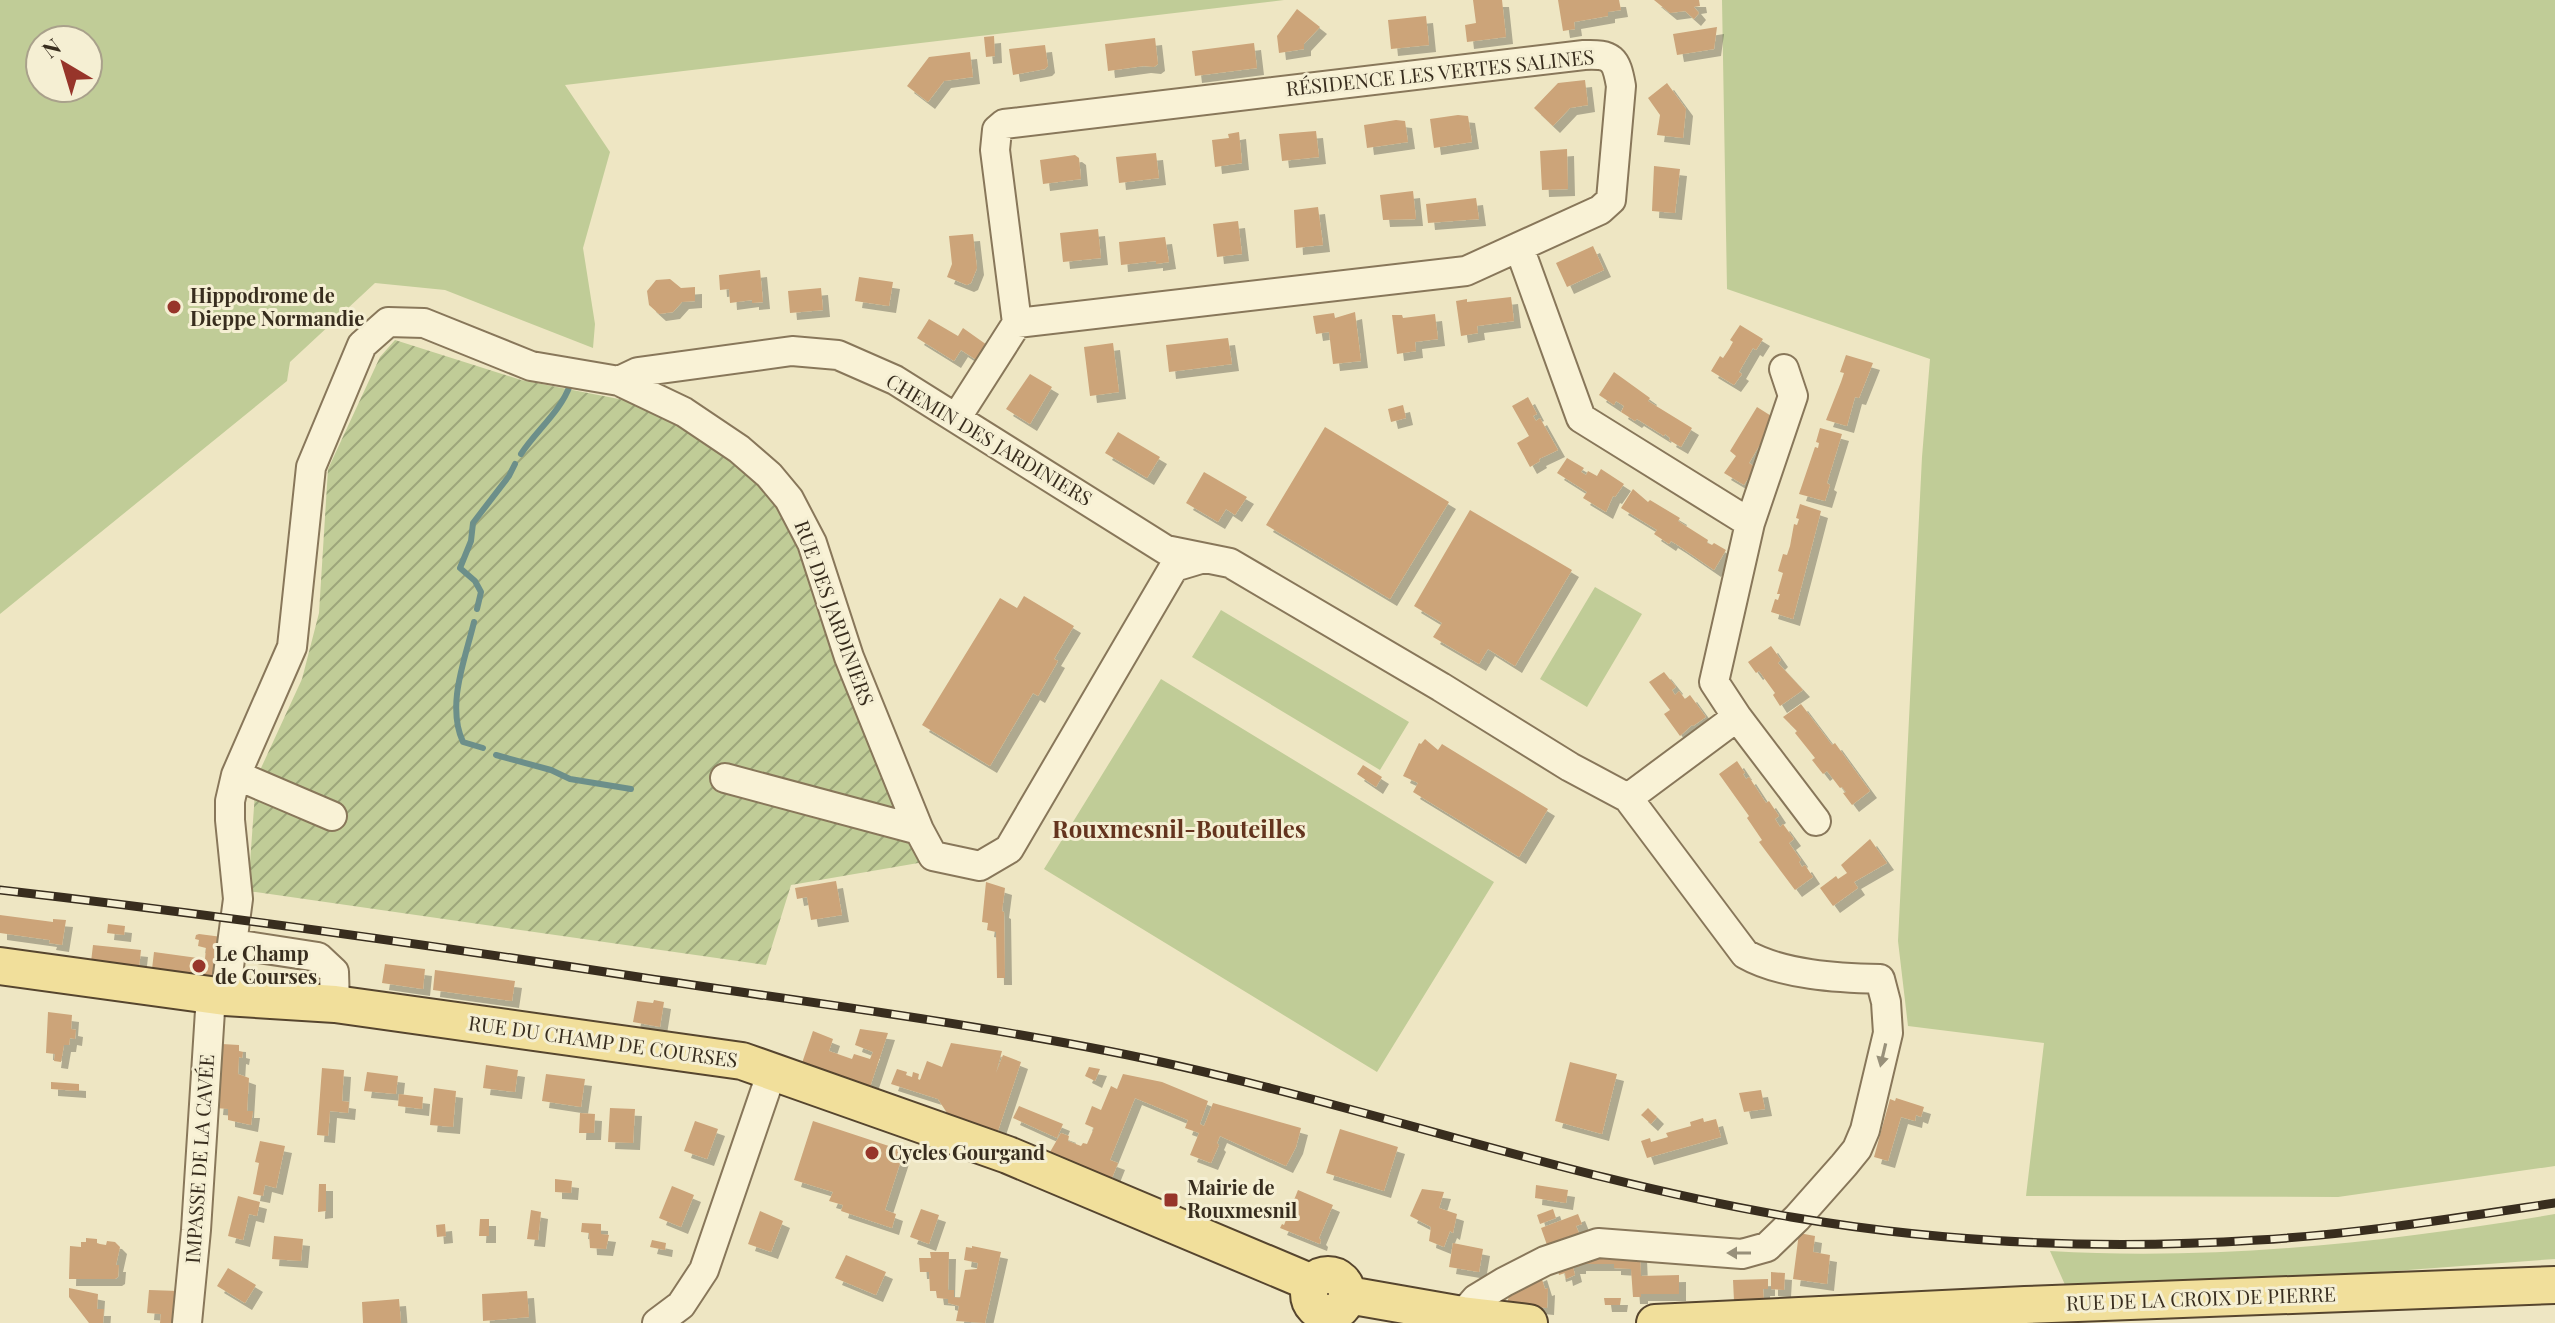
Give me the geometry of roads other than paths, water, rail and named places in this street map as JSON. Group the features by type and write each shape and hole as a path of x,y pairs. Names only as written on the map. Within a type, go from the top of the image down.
{"main road":[{"name":"RUE DU CHAMP DE COURSES","path":"0,966 218,996 335,1004 742,1061 1008,1155 1326,1303"},
{"name":"RUE DE LA CROIX DE PIERRE","path":"1655,1323 2029,1314 2555,1285"},
{"path":"1326,1303 1529,1323"}],"street":[{"name":"RÉSIDENCE LES VERTES SALINES","path":"1603,54 1612,59 1621,86 1611,200 1600,210 1466,271 1017,323 995,150 997,130 1004,124 1603,54"},
{"path":"1519,247 1581,418 1750,523"},
{"name":"RUE DES JARDINIERS","path":"218,996 233,944 238,899 230,801 236,775 292,647 311,467 362,345 388,322 424,323 531,366 619,381 684,412 739,449 769,475 789,499 797,529 919,830 933,856 980,866 1009,849 1174,567 1209,557"},
{"path":"957,417 1017,323"},
{"name":"CHEMIN DES JARDINIERS","path":"619,381 638,372 792,351 838,355 895,380 1166,550 1230,563 1570,767 1628,798"},
{"path":"1784,369 1793,396 1750,523 1714,682 1816,821"},
{"path":"1462,1315 1476,1299 1504,1282 1545,1261 1598,1243 1751,1254 1767,1247 1797,1218 1857,1149 1865,1130 1888,1033 1886,1002 1880,979 1845,978 1762,964 1745,954 1628,798 1737,717"},
{"path":"236,775 332,816"},
{"path":"725,778 919,830"},
{"path":"233,944 318,957 334,972 335,1004"},
{"name":"IMPASSE DE LA CAVÉE","path":"187,1323 218,996"},
{"path":"657,1323 681,1305 704,1270 770,1071"}],"waterway":[{"path":"521,454 554,412 570,385"},
{"path":"477,609 481,592 475,581 460,568 471,541 473,523 515,464"},
{"path":"474,622 459,682 456,713 463,742 483,748"},
{"path":"496,755 551,770 570,779 631,789"}],"railway":[{"path":"0,890 403,942 1050,1040 1194,1069 1704,1201 1849,1226 2024,1242 2200,1243 2333,1234 2555,1203"}],"place":[{"name":"Hippodrome de Dieppe Normandie","path":"174,307"},
{"name":"Le Champ de Courses","path":"199,966"},
{"name":"Cycles Gourgand","path":"872,1153"},
{"name":"Mairie de Rouxmesnil","path":"1171,1200"}],"district":[{"name":"Rouxmesnil-Bouteilles","path":"1179,830"}]}
